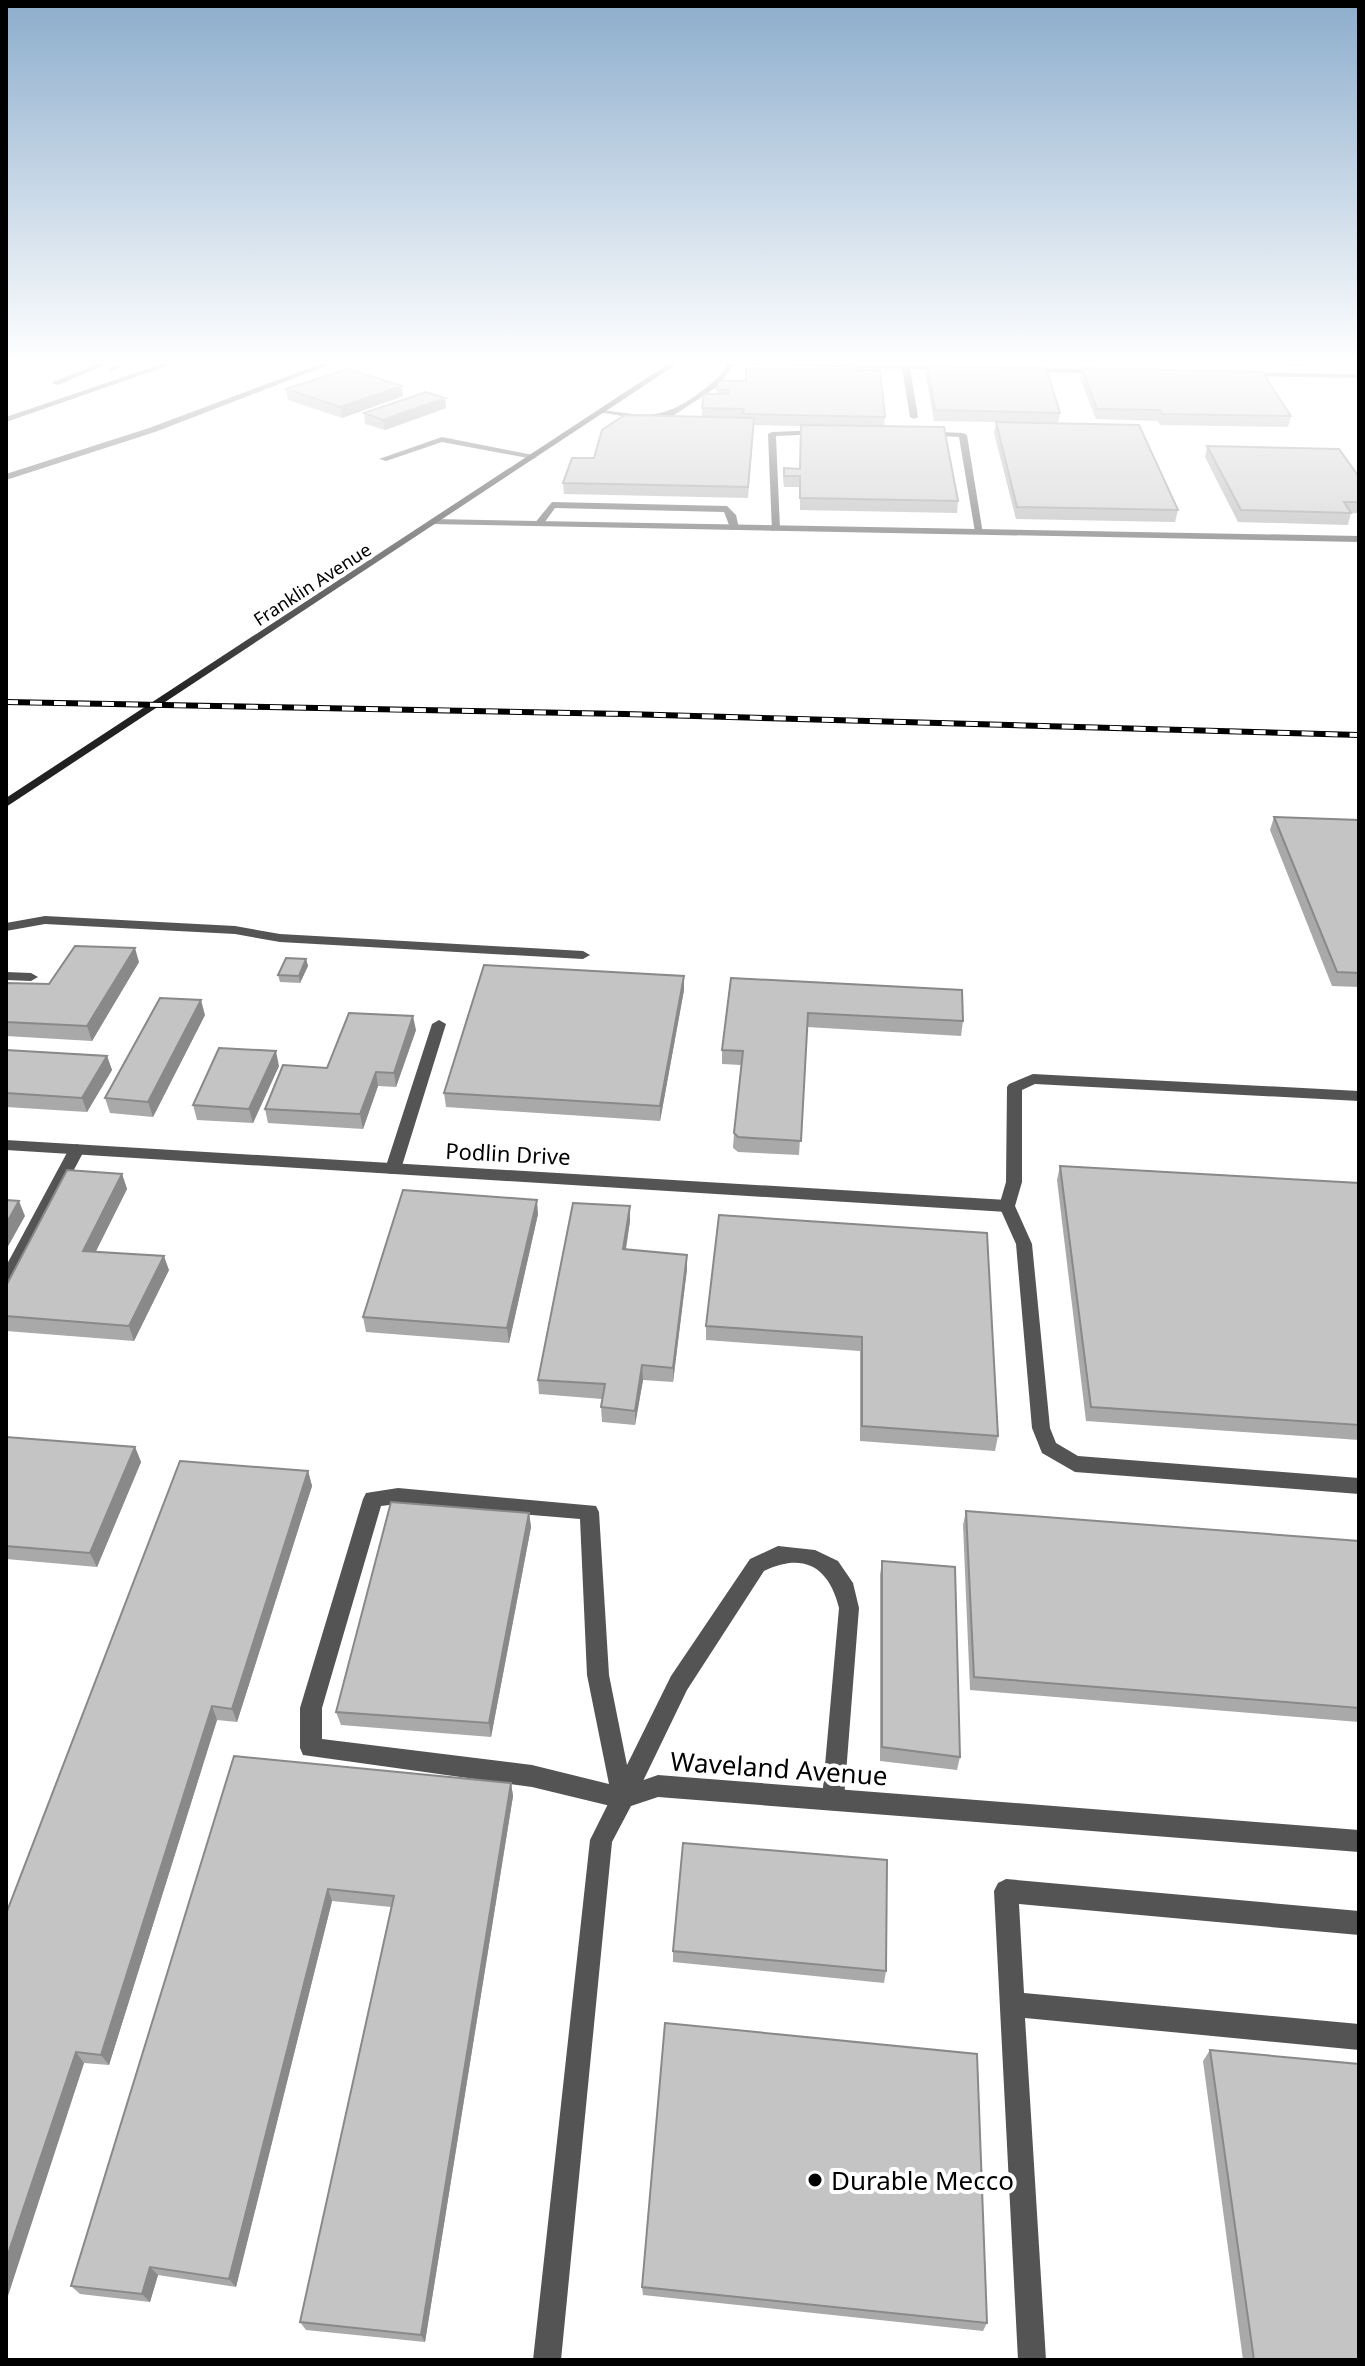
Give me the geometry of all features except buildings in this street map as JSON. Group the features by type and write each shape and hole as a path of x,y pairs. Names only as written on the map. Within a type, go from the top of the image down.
{"main road":[{"name":"Franklin Avenue","path":"6,803 506,474"}],"street":[{"path":"773,474 775,529"},
{"path":"970,474 980,532"},
{"path":"539,524 552,505 727,509 732,515 734,528"},
{"path":"433,522 1359,539"},
{"path":"6,927 45,920 235,930 280,938 583,955"},
{"path":"6,976 31,977"},
{"path":"393,1169 439,1024"},
{"path":"1359,1096 1033,1079 1014,1087 1014,1182 1007,1206 1024,1244 1041,1428 1049,1448 1075,1464 1359,1486"},
{"name":"Podlin Drive","path":"6,1145 1007,1206"},
{"path":"6,1282 77,1149"},
{"path":"398,1496 589,1512 598,1675 623,1798 532,1776 311,1748 311,1708 373,1499 398,1496"},
{"path":"547,2360 601,1840 679,1683 757,1565 778,1555 808,1556 831,1567 843,1583 849,1608 833,1799"},
{"name":"Waveland Avenue","path":"623,1798 658,1786 1359,1841"},
{"path":"1032,2360 1006,1891 1359,1923"},
{"path":"1012,2004 1359,2037"}],"railway":[{"path":"6,702 625,714 1359,735"}],"place":[{"name":"Durable Mecco","path":"815,2180"}]}
